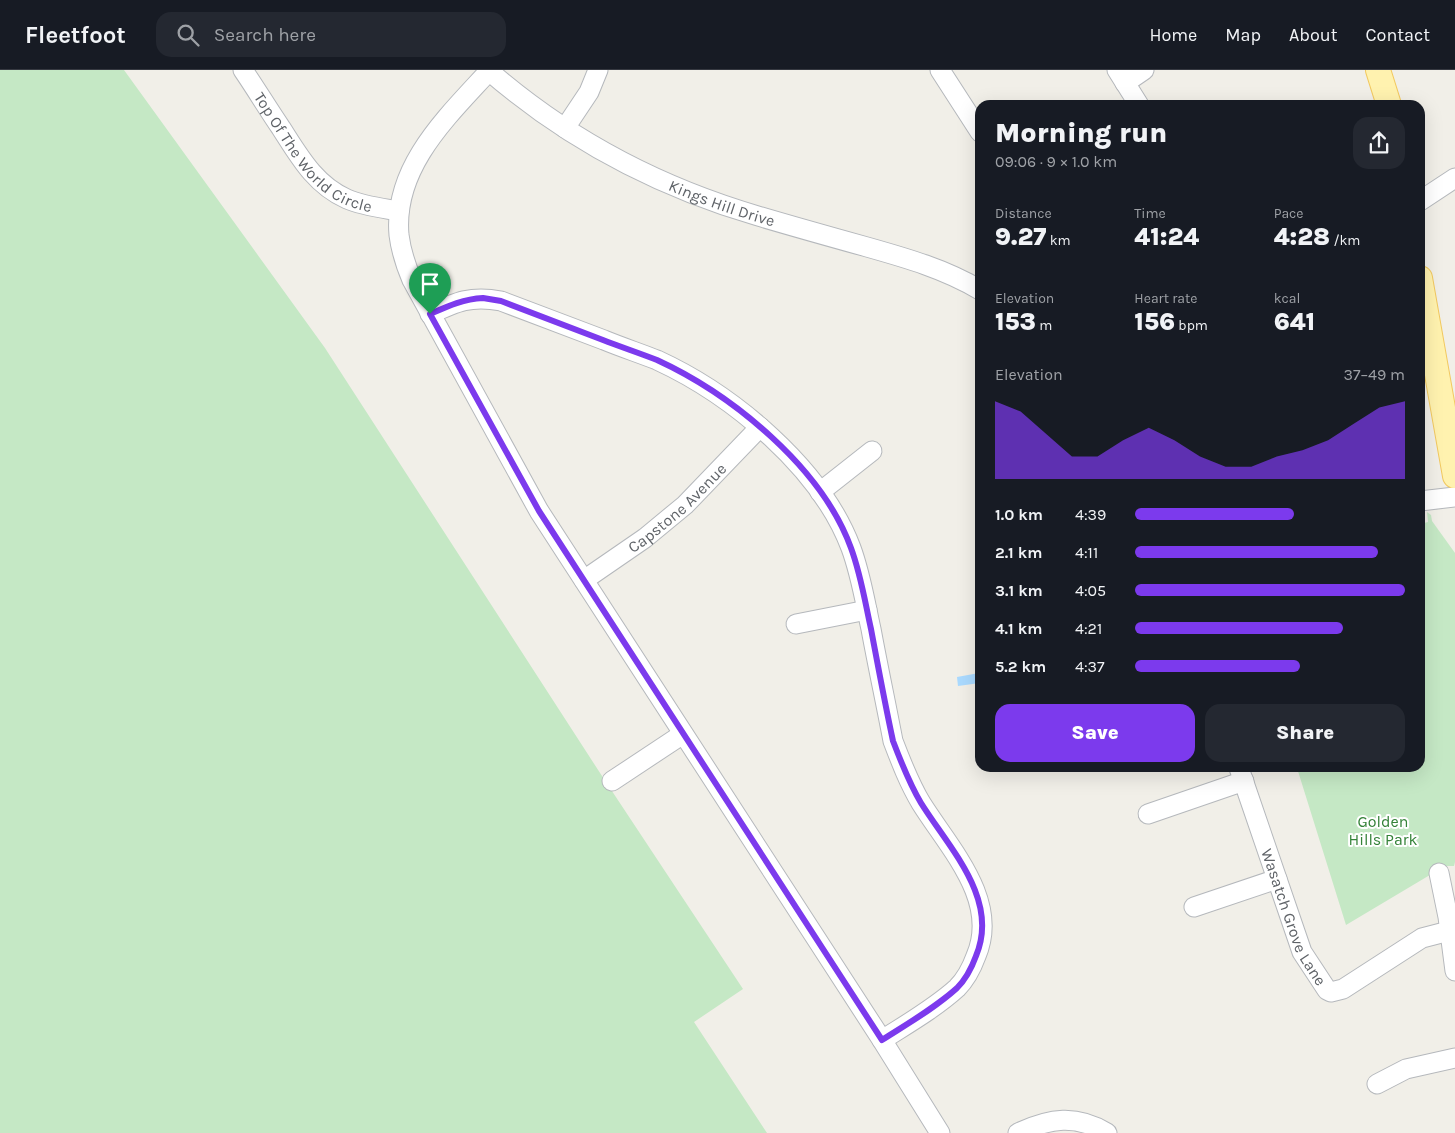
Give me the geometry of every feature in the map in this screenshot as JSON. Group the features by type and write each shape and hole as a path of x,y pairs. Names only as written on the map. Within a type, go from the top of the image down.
{"main road":[{"path":"1378,70 1387,100"},
{"path":"1426,350 1455,476"}],"street":[{"name":"Top Of The World Circle","path":"243,70 300,158 314,176 330,190 348,200 368,206 399,211"},
{"path":"565,128 589,92 598,70"},
{"path":"940,70 975,124"},
{"path":"1136,100 1121,77 1144,70"},
{"path":"488,71 426,144 413,165 404,187 399,211 399,236 412,280 539,511 882,1040 940,1133"},
{"name":"Kings Hill Drive","path":"488,71 565,128 612,156 707,200 756,216 916,261 948,273 975,287"},
{"path":"1425,198 1455,178"},
{"path":"430,314 450,304 467,299 483,298 501,301 656,360 728,401 760,427 793,459 820,492 837,519 851,547 860,578 893,741 900,762 920,802 971,879 978,895 982,912 980,948 971,969 958,986 942,1001 882,1040"},
{"name":"Capstone Avenue","path":"584,580 645,538 685,505 760,427"},
{"path":"820,492 872,451"},
{"path":"1425,500 1455,497"},
{"path":"796,624 867,610"},
{"path":"612,781 683,734"},
{"path":"1148,814 1241,774"},
{"name":"Wasatch Grove Lane","path":"1241,774 1302,952 1323,986 1331,992 1343,989 1422,938 1449,931"},
{"path":"1440,873 1455,972"},
{"path":"1194,907 1277,879"},
{"path":"1377,1084 1406,1068 1455,1058"},
{"path":"1018,1133 1052,1120 1072,1120 1090,1125 1107,1133"}],"green space":[{"path":"0,70 124,70 325,348 602,776 743,989 694,1022 767,1133 0,1133"},
{"name":"Golden Hills Park","path":"1427,512 1431,515 1432,521 1455,553 1455,862 1454,866 1445,866 1346,925 1298,772 1425,772 1425,523 1428,522"}],"water":[{"path":"975,674 975,684 958,686 957,677"}],"route":[{"path":"483,298 501,301 656,360 728,401 776,442 793,459 820,492 837,519 851,547 860,578 893,741 900,762 920,802 971,879 978,895 982,912 980,948 971,969 958,986 942,1001 882,1040 539,511 430,314 450,304 467,299 483,298"}]}
